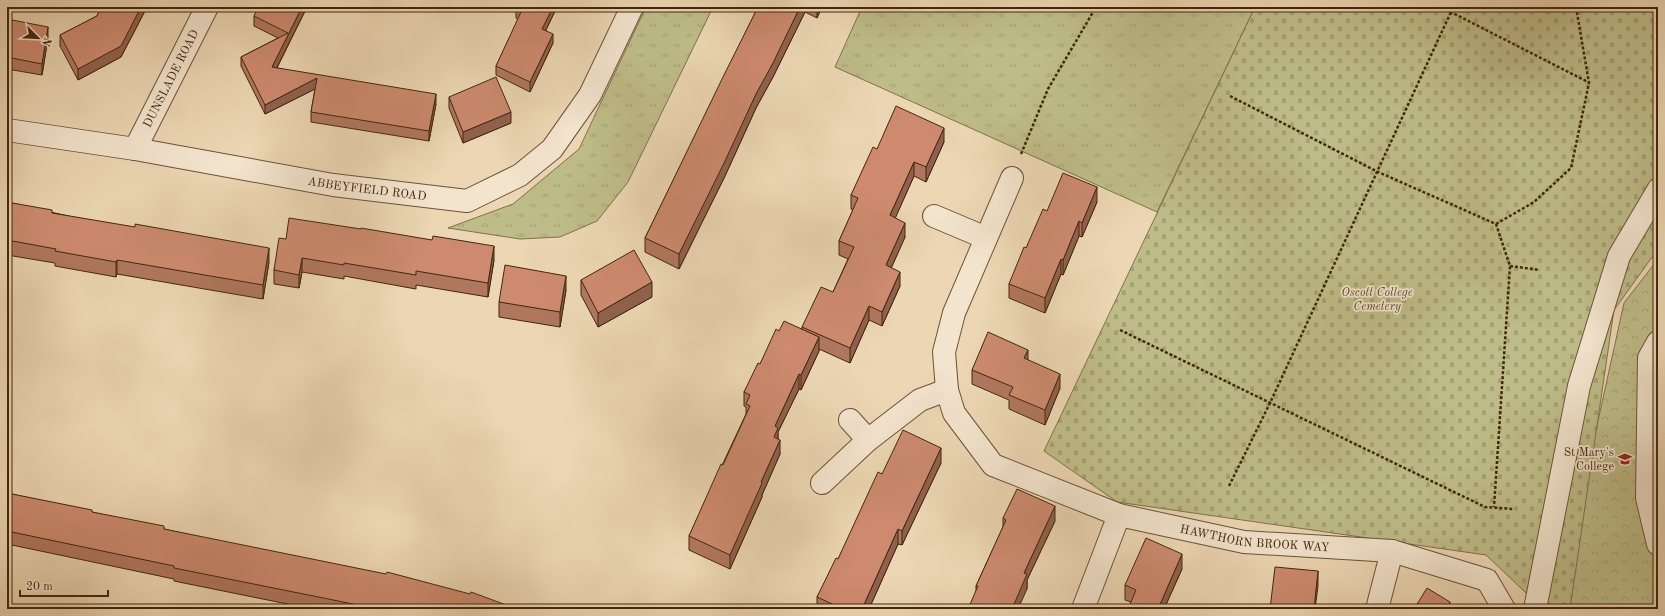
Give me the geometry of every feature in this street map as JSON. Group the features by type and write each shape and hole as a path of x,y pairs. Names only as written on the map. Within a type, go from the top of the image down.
{"street":[{"name":"DUNSLADE ROAD","path":"134,149 207,7"},
{"name":"ABBEYFIELD ROAD","path":"7,130 134,149 333,185 467,202 520,175 552,149 590,95 632,7"},
{"name":"HAWTHORN BROOK WAY","path":"1012,178 952,319 944,352 947,390 954,413 993,465 1119,515 1244,542 1392,551 1487,580 1504,609"},
{"path":"1535,609 1578,386 1619,256 1658,190"},
{"path":"934,216 986,238"},
{"path":"1658,342 1649,358 1647,498 1658,544"},
{"path":"822,483 868,440 920,400 947,390"},
{"path":"850,420 868,440"},
{"path":"1083,609 1119,515"},
{"path":"1377,609 1392,551"}],"path":[{"path":"1012,178 1048,89 1096,7"},
{"path":"1440,7 1589,83"},
{"path":"1496,224 1534,202 1571,168 1589,83 1576,7"},
{"path":"1229,486 1270,403 1451,12"},
{"path":"1230,96 1378,172 1496,224 1510,266 1494,507"},
{"path":"1510,266 1540,270"},
{"path":"1120,330 1485,507 1514,509"}],"green space":[{"path":"646,7 713,7 628,182 597,221 560,237 520,239 448,228 513,204 579,149"},
{"path":"862,7 1255,7 1157,212 835,67"},
{"name":"Oscott College Cemetery","path":"1255,7 1658,7 1658,249 1614,310 1570,609 1543,609 1486,555 1117,502 1044,451"},
{"name":"St Mary's College","path":"1658,259 1658,609 1570,609 1566,566 1624,303"}],"building":[{"path":"101,7 141,7 121,46 78,69 60,35 97,16"},
{"path":"258,7 302,7 272,67 436,94 429,131 311,112 317,78 265,105 241,57 288,33 254,16"},
{"path":"517,7 553,7 542,29 553,34 530,82 496,66 521,12 516,9"},
{"path":"758,7 800,7 756,94 679,254 645,238"},
{"path":"7,19 48,27 42,64 7,57"},
{"path":"496,77 511,112 463,132 449,97"},
{"path":"896,106 944,128 926,167 914,162 890,215 905,223 886,265 900,272 882,312 869,306 850,348 802,327 821,287 833,292 854,247 839,241 858,198 851,195 873,147 877,149"},
{"path":"1063,173 1097,187 1082,223 1079,221 1063,260 1061,259 1045,298 1009,284 1024,247 1026,248 1043,209 1047,211"},
{"path":"7,202 52,210 52,213 135,227 135,224 269,248 263,285 117,260 116,262 55,251 56,249 7,240"},
{"path":"289,218 432,240 433,236 494,246 488,283 416,271 416,275 344,263 344,265 302,258 299,275 274,270 279,238 286,239"},
{"path":"634,250 652,282 598,313 581,280"},
{"path":"505,265 566,276 560,312 499,302"},
{"path":"784,321 819,337 801,375 799,374 775,426 778,428 774,437 780,440 730,555 689,536 721,464 723,465 750,406 746,404 750,395 744,392 758,363 760,364 776,329 779,331"},
{"path":"988,332 1028,350 1024,358 1060,374 1045,410 1009,395 1013,387 972,370"},
{"path":"903,430 941,448 902,531 898,529 862,609 843,609 817,597 836,558 838,559 878,472 882,474"},
{"path":"1017,489 1055,506 1024,573 1027,574 1012,609 968,609 978,586 976,586 1006,520 1003,518"},
{"path":"7,493 164,526 164,529 386,574 387,572 470,594 471,592 517,609 378,609 174,568 174,566 7,531"},
{"path":"1146,538 1182,554 1158,609 1128,609 1136,590 1125,585"},
{"path":"1275,567 1318,571 1314,609 1270,609"},
{"path":"1427,588 1450,602 1446,609 1414,609"}],"place":[{"name":"St Mary's College","path":"1625,459"}]}
